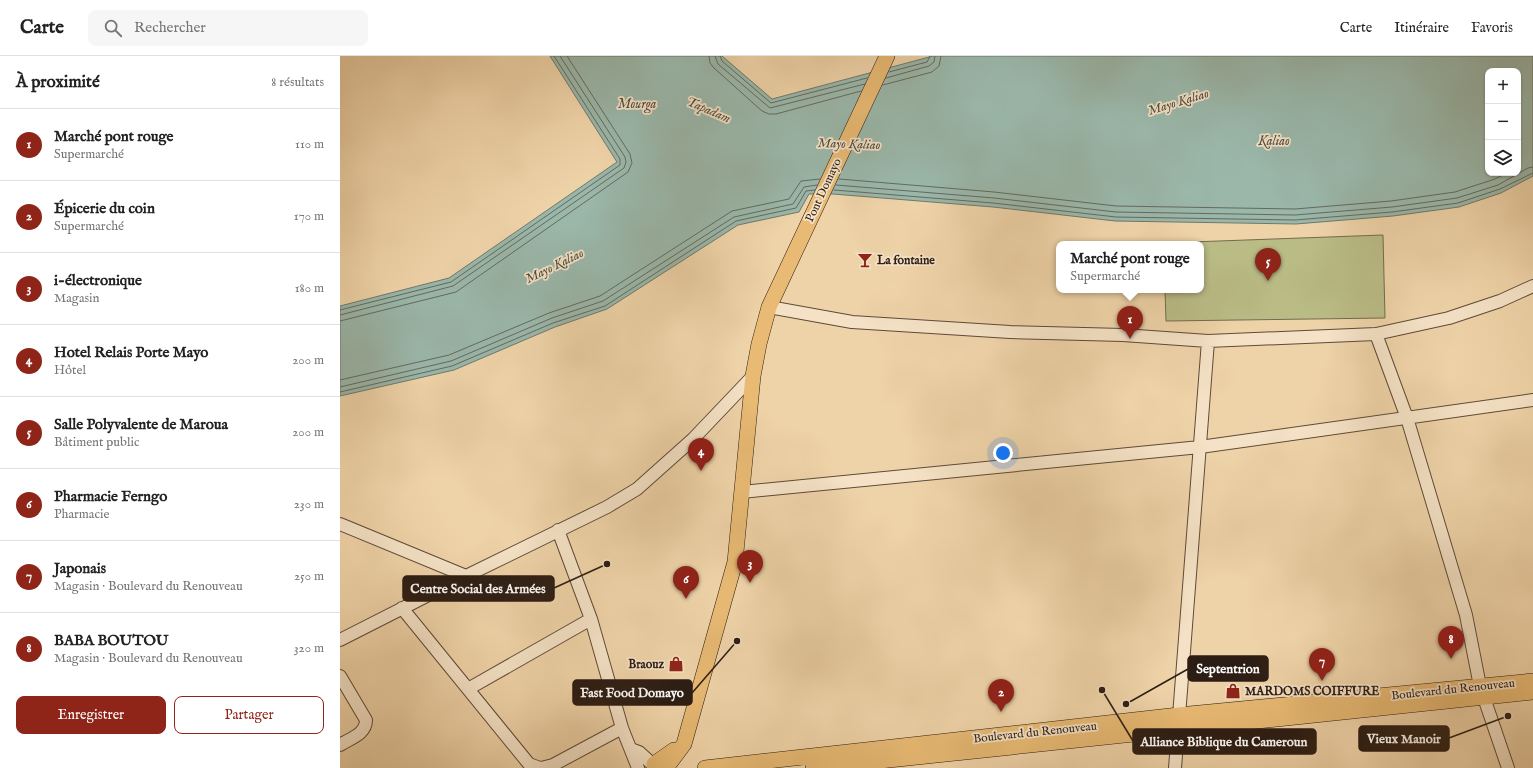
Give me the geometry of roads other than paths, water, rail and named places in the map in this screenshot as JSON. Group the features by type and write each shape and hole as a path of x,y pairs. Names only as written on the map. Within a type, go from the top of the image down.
{"main road":[{"name":"Pont Domayo","path":"652,766 684,744 735,562 753,376 759,344 769,307 887,56"},
{"name":"Boulevard du Renouveau","path":"1482,692 1533,681"},
{"name":"Boulevard du Renouveau","path":"705,768 1482,692 1533,692"},
{"name":"Boulevard du Renouveau","path":"813,768 1179,722"}],"street":[{"path":"769,307 852,322 1010,332 1123,335 1208,341 1376,334 1449,318 1500,301 1533,286"},
{"path":"1376,334 1407,418 1466,614 1482,692 1508,768"},
{"path":"1174,768 1179,722 1208,341"},
{"path":"340,640 558,530 607,507 636,489 693,439 753,376"},
{"path":"742,492 1200,448 1533,400"},
{"path":"340,524 466,576"},
{"path":"558,530 591,619 622,728 631,749 639,752 652,766"},
{"path":"402,608 529,764 540,768 553,765 622,728"},
{"path":"468,689 591,619"},
{"path":"340,676 366,720 366,728 363,732 340,744"}],"water":[{"name":"Kaliao","path":"550,56 722,56 772,99 933,56 1533,56 1533,176 1501,193 1459,207 1393,216 1296,224 1115,221 993,207 833,194 809,194 799,212 738,225 607,309 555,327 454,370 340,396 340,306 449,278 617,162"}],"place":[{"name":"La fontaine","path":"865,260"},
{"name":"Salle Polyvalente de Maroua","path":"1268,281"},
{"name":"Marché pont rouge","path":"1130,339"},
{"name":"Hotel Relais Porte Mayo","path":"701,471"},
{"name":"Centre Social des Armées","path":"607,564"},
{"name":"i-électronique","path":"750,583"},
{"name":"Pharmacie Ferngo","path":"686,599"},
{"name":"Fast Food Domayo","path":"737,641"},
{"name":"BABA BOUTOU","path":"1451,659"},
{"name":"Braouz","path":"676,664"},
{"name":"Japonais","path":"1322,681"},
{"name":"Alliance Biblique du Cameroun","path":"1102,690"},
{"name":"MARDOMS COIFFURE","path":"1233,691"},
{"name":"Septentrion","path":"1126,704"},
{"name":"Épicerie du coin","path":"1001,712"},
{"name":"Vieux Manoir","path":"1508,716"}],"water label":[{"name":"Mayo Kaliao","path":"1178,101"},
{"name":"Mourga","path":"637,103"},
{"name":"Tapadam","path":"709,109"},
{"name":"Mayo Kaliao","path":"849,143"},
{"name":"Mayo Kaliao","path":"554,265"}]}
